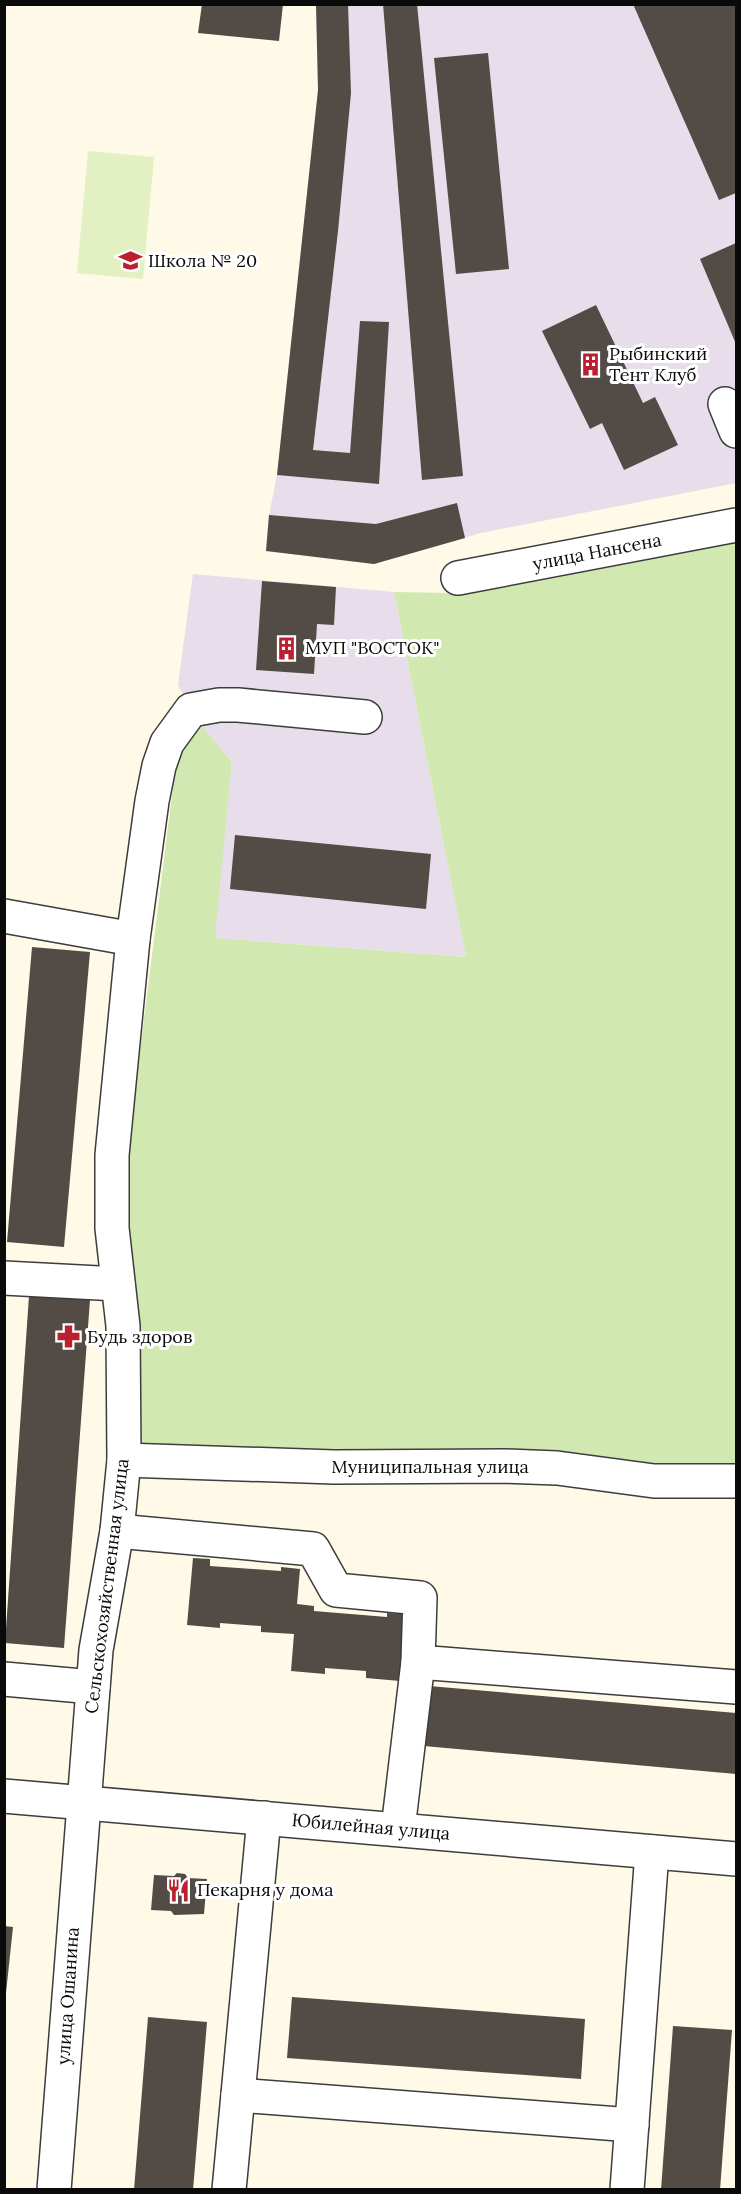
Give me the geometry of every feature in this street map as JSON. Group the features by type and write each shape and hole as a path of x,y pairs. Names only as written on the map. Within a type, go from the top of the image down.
{"street":[{"name":"улица Нансена","path":"458,578 736,525"},
{"name":"Сельскохозяйственная улица","path":"84,1802 96,1650 117,1531 123,1460 123,1326 112,1228 112,1155 133,939 159,766 167,743 191,710 219,705 238,705 365,717"},
{"path":"4,916 133,939"},
{"path":"4,1278 118,1284"},
{"name":"Муниципальная улица","path":"123,1460 334,1467 505,1466 557,1468 654,1481 736,1481"},
{"path":"117,1531 313,1549 336,1590 420,1598 418,1662 398,1829"},
{"path":"418,1662 736,1687"},
{"path":"4,1679 93,1687"},
{"name":"Юбилейная улица","path":"4,1796 736,1859"},
{"name":"улица Ошанина","path":"54,2190 84,1802"},
{"path":"229,2190 264,1818"},
{"path":"627,2190 652,1852"},
{"path":"238,2095 632,2125"}],"shaded area":[{"path":"316,5 736,5 736,483 481,533 374,564 266,551 269,515 277,475 318,90"},
{"path":"193,574 394,592 466,957 214,938 232,762 198,721 178,685"}],"green space":[{"path":"88,151 154,157 143,279 77,273"},
{"path":"736,536 736,1469 134,1449 125,1230 127,1156 178,747 198,721 232,762 215,938 466,957 394,592 452,593"}],"building":[{"path":"202,4 283,4 279,41 198,33"},
{"path":"316,4 348,4 351,93 313,450 350,453 360,321 389,322 379,484 277,475 318,90"},
{"path":"383,4 417,4 463,476 422,480"},
{"path":"633,4 736,4 736,193 719,200"},
{"path":"488,53 509,269 456,274 434,58"},
{"path":"736,243 736,344 700,259"},
{"name":"Рыбинский Тент Клуб","path":"596,305 643,403 655,397 678,445 624,470 602,423 590,429 542,331"},
{"path":"457,503 465,538 374,564 266,551 269,515 376,524"},
{"name":"МУП \"ВОСТОК\"","path":"262,581 336,587 334,625 317,624 314,674 256,670"},
{"path":"235,835 431,854 426,909 230,889"},
{"path":"32,947 90,952 64,1247 7,1242"},
{"path":"29,1296 90,1300 64,1648 5,1643"},
{"path":"193,1558 210,1559 210,1566 281,1571 281,1567 300,1569 297,1604 314,1606 314,1611 387,1617 387,1613 405,1614 400,1681 366,1678 366,1671 325,1668 325,1674 291,1671 294,1634 261,1632 261,1626 220,1623 220,1628 187,1625"},
{"path":"429,1686 736,1713 736,1774 424,1746"},
{"path":"177,1873 185,1874 188,1878 207,1879 204,1914 174,1915 171,1911 151,1910 154,1875 174,1876"},
{"path":"4,1926 13,1927 6,1993 4,1993"},
{"path":"292,1997 585,2019 581,2079 287,2058"},
{"path":"148,2017 207,2022 193,2190 134,2190"},
{"path":"673,2026 732,2030 720,2190 661,2190"}],"place":[{"name":"Школа № 20","path":"130,261"},
{"name":"Рыбинский Тент Клуб","path":"591,364"},
{"name":"МУП \"ВОСТОК\"","path":"287,648"},
{"name":"Будь здоров","path":"69,1337"},
{"name":"Пекарня у дома","path":"179,1890"}]}
